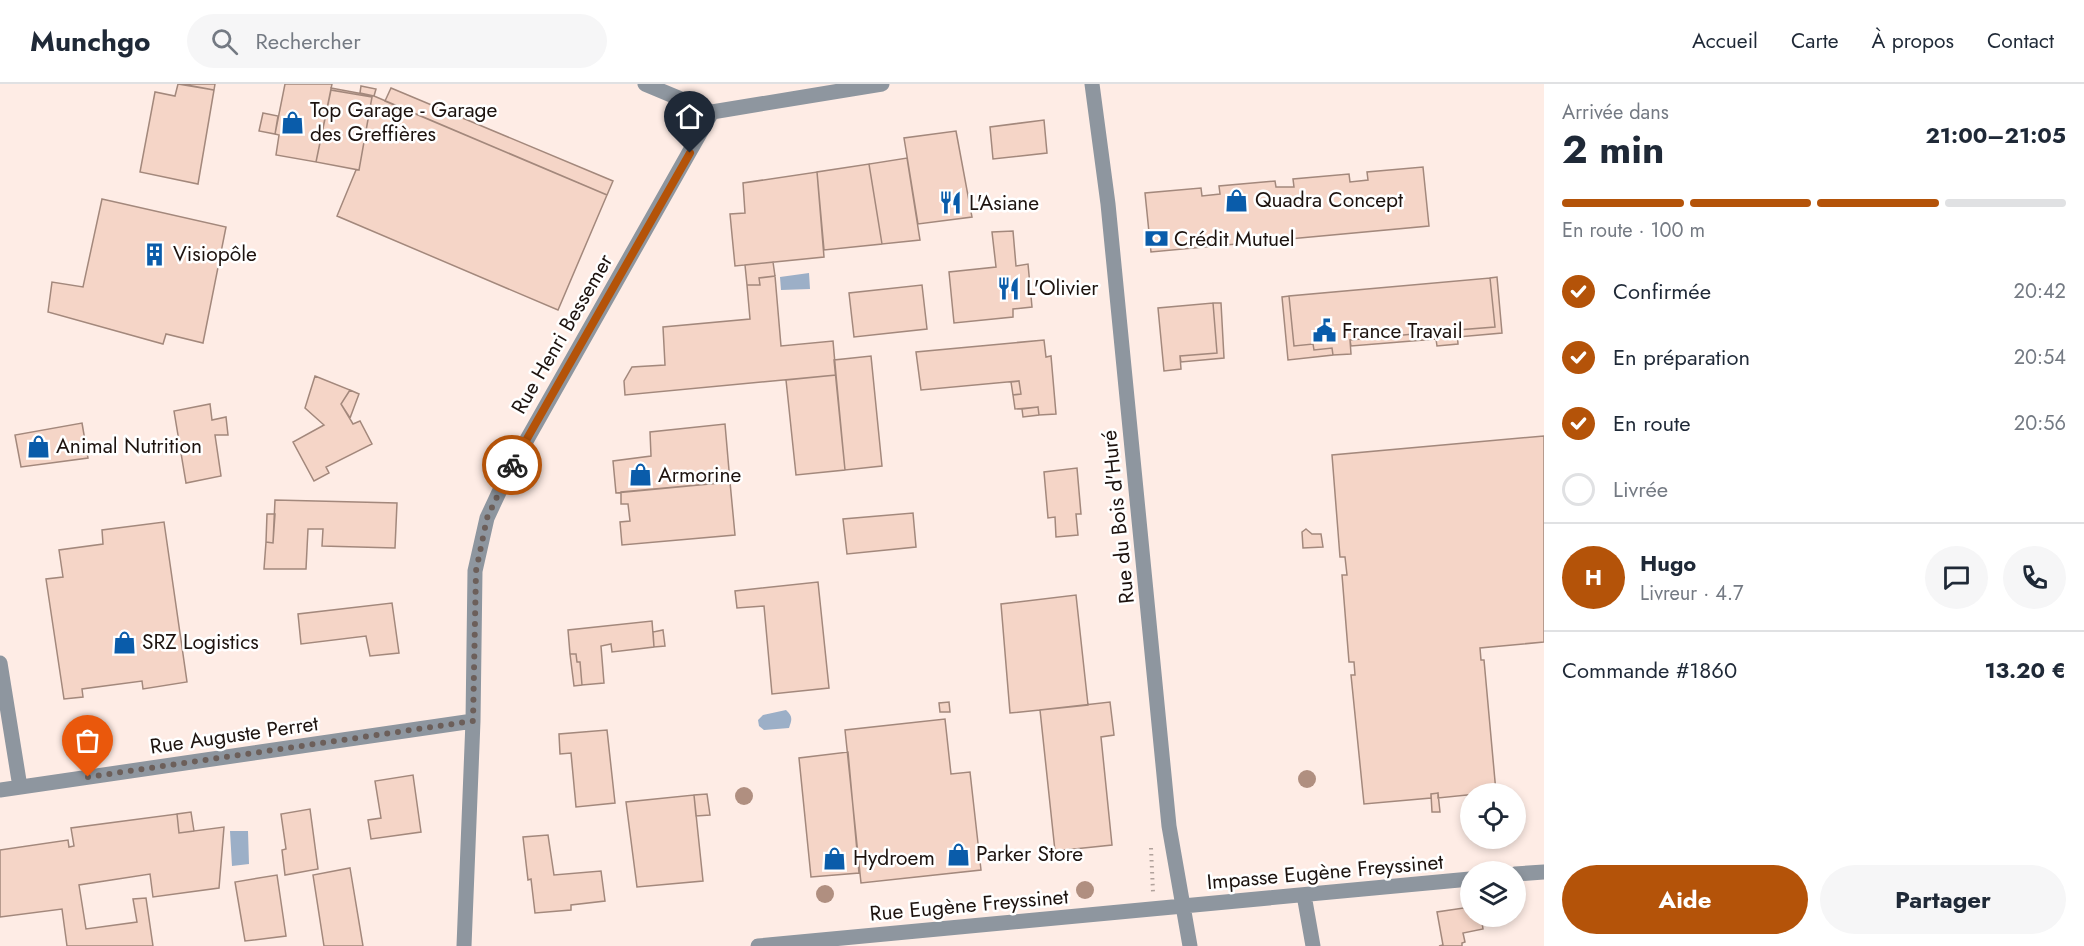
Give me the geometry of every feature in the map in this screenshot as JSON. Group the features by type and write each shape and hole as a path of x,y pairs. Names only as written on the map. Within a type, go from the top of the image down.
{"street":[{"path":"645,84 712,112 882,84"},
{"name":"Rue du Bois d'Huré","path":"1092,84 1108,204 1170,826 1190,946"},
{"name":"Rue Henri Bessemer","path":"464,946 476,571 487,518 508,473 712,112"},
{"path":"0,663 20,787"},
{"name":"Rue Auguste Perret","path":"0,790 473,721"},
{"path":"1526,873 1544,872"},
{"name":"Impasse Eugène Freyssinet","path":"1183,906 1460,880"},
{"path":"1304,895 1313,946"},
{"name":"Rue Eugène Freyssinet","path":"758,946 1183,906"}],"water":[{"path":"809,273 810,289 781,290 780,277"},
{"path":"786,710 791,718 789,728 764,730 759,726 758,720 763,715"},
{"path":"230,831 248,831 249,864 232,866"}],"building":[{"path":"178,84 214,90 198,184 140,172 155,92 175,96"},
{"path":"182,84 215,84 214,90"},
{"path":"285,84 332,84 316,162 276,155 279,135 275,134"},
{"path":"361,86 376,89 374,96 360,93"},
{"path":"331,88 374,96 607,195 558,310 337,216 356,170 359,170 372,97 331,90"},
{"path":"391,88 613,181 607,195 385,101"},
{"path":"331,90 372,97 359,170 316,162"},
{"path":"263,113 278,116 275,134 259,131"},
{"path":"1044,120 1047,153 993,159 990,127"},
{"path":"956,131 972,217 918,224 904,138"},
{"path":"907,158 920,240 882,244 869,164"},
{"path":"869,164 882,244 824,250 817,172"},
{"path":"1423,167 1429,226 1151,252 1145,193 1201,188 1202,196 1220,194 1219,186 1275,181 1276,187 1294,187 1293,179 1349,174 1350,182 1368,180 1367,172"},
{"path":"817,172 824,257 735,266 730,214 745,213 743,183"},
{"name":"Visiopôle","path":"102,199 226,227 203,343 166,334 163,344 48,312 52,282 83,287"},
{"path":"1013,231 1016,266 1028,264 1032,307 1013,309 1013,317 954,323 949,272 996,267 992,232"},
{"path":"773,262 775,276 759,278 760,285 747,285 745,265"},
{"path":"775,276 781,346 833,341 836,375 625,395 624,381 632,367 665,365 663,327 750,319 747,285 760,285 759,278"},
{"path":"1497,277 1502,333 1458,337 1457,330 1495,327 1490,278"},
{"path":"1490,278 1495,327 1457,330 1458,344 1437,346 1435,332 1350,340 1351,354 1333,355 1332,348 1314,350 1313,344 1294,346 1289,296"},
{"path":"922,285 927,329 854,337 849,293"},
{"path":"1289,296 1294,346 1313,344 1314,350 1332,348 1333,355 1288,360 1282,297"},
{"path":"1213,303 1217,353 1180,356 1181,369 1164,371 1158,308"},
{"path":"1213,303 1221,303 1224,358 1181,362 1180,356 1217,353"},
{"path":"1435,332 1436,339 1351,346 1350,340"},
{"path":"1044,340 1046,357 1051,356 1056,414 1039,415 1038,407 1015,409 1013,395 1021,394 1019,381 921,390 916,352"},
{"path":"871,356 882,466 845,470 834,360"},
{"path":"836,375 845,470 796,475 786,380"},
{"path":"315,376 350,390 341,404 353,424 360,421 372,444 326,467 329,473 314,481 293,442 324,425 305,408"},
{"path":"1019,381 1021,394 1013,395 1011,382"},
{"path":"350,390 359,394 350,418 341,404"},
{"path":"210,404 212,420 226,417 228,435 215,435 221,476 186,483 174,411"},
{"path":"1038,407 1039,415 1023,417 1022,409"},
{"path":"82,423 88,458 21,467 15,435"},
{"path":"725,424 730,482 616,493 613,461 651,456 650,432"},
{"path":"1544,436 1544,642 1480,648 1481,660 1484,660 1495,783 1460,783 1460,796 1438,798 1438,793 1431,794 1431,798 1364,804 1351,675 1355,675 1354,662 1349,662 1342,575 1347,575 1345,557 1340,557 1332,455"},
{"path":"1077,468 1081,514 1076,514 1078,535 1056,537 1055,517 1048,518 1044,472"},
{"path":"730,482 735,535 622,545 620,522 630,521 628,504 621,504 621,492"},
{"path":"275,500 397,503 395,548 322,546 323,529 308,529 306,569 264,569 266,542 273,543"},
{"path":"913,513 916,547 847,554 843,519"},
{"path":"267,514 275,514 273,543 266,542"},
{"path":"164,522 187,682 143,689 142,681 82,689 83,697 64,699 46,579 63,577 59,550 103,544 102,530"},
{"path":"1306,529 1312,534 1321,534 1323,547 1303,548 1302,532"},
{"path":"818,582 829,688 772,694 764,606 737,608 735,591"},
{"path":"1076,595 1088,705 1010,713 1001,604"},
{"path":"392,603 399,653 370,656 366,636 301,644 298,614"},
{"path":"652,621 654,647 612,652 611,644 601,646 604,683 582,685 580,662 577,662 576,654 570,654 568,630"},
{"path":"663,630 665,646 654,647 653,632"},
{"path":"570,654 576,654 577,662 580,662 582,685 574,686"},
{"path":"949,702 950,712 940,712 939,703"},
{"path":"1110,702 1114,735 1101,737 1112,845 1055,851 1040,710"},
{"path":"945,719 951,774 970,772 981,870 861,883 845,730"},
{"path":"607,730 615,803 576,807 571,753 560,754 559,734"},
{"path":"848,752 859,873 811,877 799,758"},
{"path":"413,775 421,832 371,839 368,820 381,818 375,781"},
{"path":"1438,793 1440,812 1432,812 1431,794"},
{"path":"707,794 710,815 696,816 694,795"},
{"path":"694,795 703,881 637,887 626,802"},
{"path":"310,809 318,869 285,875 282,850 286,849 281,814"},
{"path":"191,812 194,831 179,833 177,814"},
{"path":"177,814 179,833 224,827 219,888 153,897 150,874 79,885 86,929 137,922 133,899 146,898 153,946 67,946 62,909 0,917 0,850 68,840 69,847 74,846 71,828"},
{"path":"548,835 554,875 601,871 605,901 571,905 571,910 535,913 523,837"},
{"path":"350,868 363,946 324,946 313,875"},
{"path":"277,875 286,936 245,941 235,882"},
{"path":"1460,909 1460,927 1483,927 1483,929 1463,933 1465,942 1462,946 1439,946 1443,945 1437,912"}],"way so far":[{"path":"88,777 473,721 476,571 487,518 512,465"}],"place":[{"name":"Top Garage - Garage des Greffières","path":"292,122"},
{"name":"Quadra Concept","path":"1237,200"},
{"name":"L'Asiane","path":"951,203"},
{"name":"Crédit Mutuel","path":"1156,239"},
{"name":"Visiopôle","path":"155,254"},
{"name":"L'Olivier","path":"1008,288"},
{"name":"France Travail","path":"1324,331"},
{"name":"Animal Nutrition","path":"38,446"},
{"name":"Armorine","path":"640,475"},
{"name":"SRZ Logistics","path":"124,642"},
{"name":"Parker Store","path":"958,854"},
{"name":"Hydroem","path":"835,858"}],"route":[{"path":"512,465 690,153"}]}
